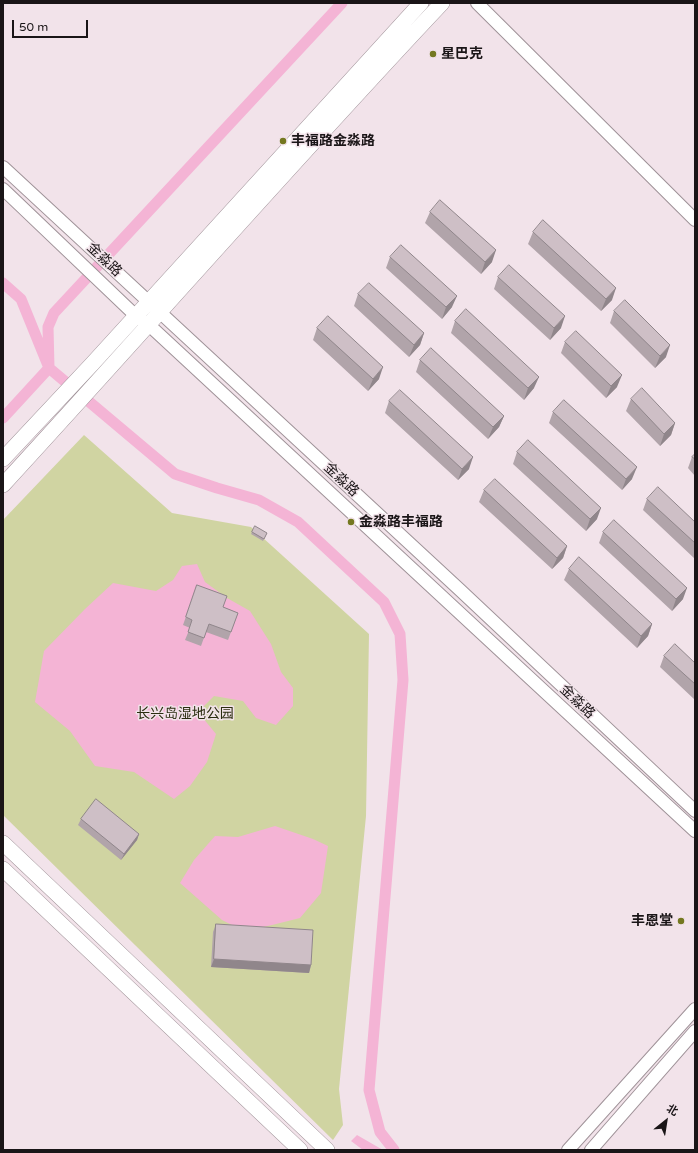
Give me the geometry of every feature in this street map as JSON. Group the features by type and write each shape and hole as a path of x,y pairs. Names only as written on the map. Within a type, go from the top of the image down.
{"street":[{"path":"3,459 149,302 421,3"},
{"path":"3,485 300,159 355,96 442,3"},
{"path":"477,3 695,220"},
{"name":"金淼路","path":"3,167 460,590 505,634 695,811"},
{"name":"金淼路","path":"3,189 136,316 149,325 695,831"},
{"path":"3,843 327,1150"},
{"path":"3,869 300,1150"},
{"path":"568,1150 695,1009"},
{"path":"591,1150 695,1032"}],"green space":[{"name":"长兴岛湿地公园","path":"84,435 172,513 251,527 369,634 366,816 339,1089 343,1125 333,1140 3,815 3,520"}],"shaded area":[{"path":"197,564 205,582 227,598 250,611 271,644 281,672 293,688 293,706 276,725 256,718 243,701 214,696 198,712 216,734 207,762 190,786 174,799 134,772 95,766 70,731 35,702 44,651 113,583 156,591 173,580 182,566"},
{"path":"275,826 313,839 328,846 321,893 300,918 244,931 222,920 180,883 194,860 215,836 238,837"},
{"path":"357,1135 383,1150 363,1150 351,1141"}],"building":[{"path":"440,200 496,250 485,262 430,212"},
{"path":"543,220 616,288 606,299 533,232"},
{"path":"401,245 457,296 446,307 390,257"},
{"path":"509,265 565,316 554,328 498,277"},
{"path":"369,283 424,333 414,345 358,294"},
{"path":"625,300 670,345 660,356 614,311"},
{"path":"466,309 539,377 528,388 455,321"},
{"path":"328,316 383,367 373,379 317,328"},
{"path":"576,331 622,375 611,386 565,342"},
{"path":"431,348 504,416 493,427 420,360"},
{"path":"642,388 675,423 664,434 631,399"},
{"path":"400,390 473,457 462,469 389,401"},
{"path":"564,400 637,467 626,479 553,412"},
{"path":"528,440 601,508 590,519 517,452"},
{"path":"495,479 567,546 557,558 484,490"},
{"path":"658,487 695,522 695,543 647,499"},
{"path":"614,520 687,588 676,599 603,532"},
{"path":"255,526 267,533 264,539 252,532"},
{"path":"579,557 652,624 641,636 569,569"},
{"path":"197,585 227,596 223,607 238,613 231,632 209,624 204,638 188,632 192,620 186,617"},
{"path":"675,644 695,663 695,684 664,656"},
{"path":"96,799 139,834 124,854 81,819"},
{"path":"216,924 313,930 311,965 214,959"}],"waterway":[{"path":"3,418 49,368 48,327 54,313 342,3"},
{"path":"3,283 21,299 49,368 175,474 259,500 298,522 384,602 400,634 403,680 369,1090 380,1132 394,1150"}],"place":[{"name":"星巴克","path":"433,54"},
{"name":"丰福路金淼路","path":"283,141"},
{"name":"金淼路丰福路","path":"351,522"},
{"name":"丰恩堂","path":"681,921"}]}
